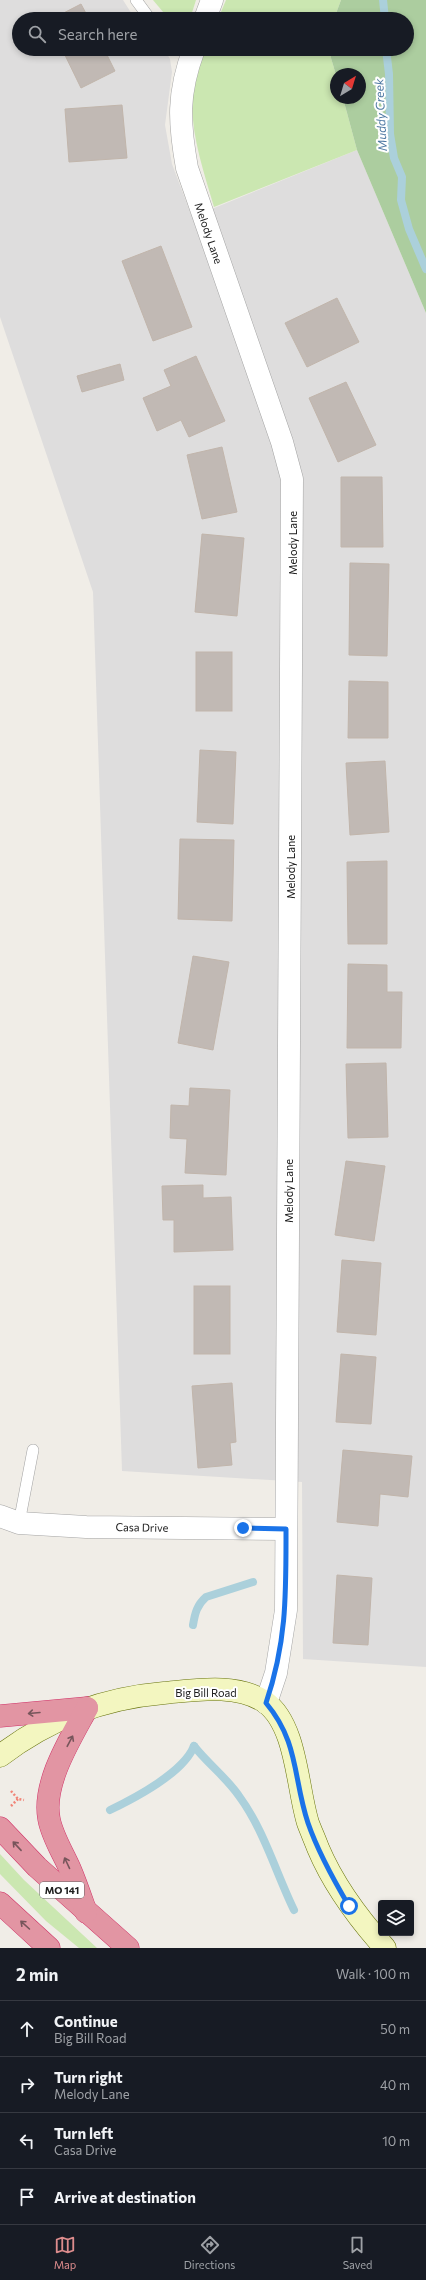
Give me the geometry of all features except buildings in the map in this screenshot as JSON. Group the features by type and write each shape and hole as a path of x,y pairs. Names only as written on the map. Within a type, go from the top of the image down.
{"highway":[{"path":"0,1716 87,1708"},
{"path":"86,1912 71,1870 53,1831 49,1818 48,1801 59,1762 87,1708"},
{"name":"MO 141","path":"0,1828 36,1867 128,1948"},
{"path":"0,1903 49,1948"}],"street":[{"path":"208,12 212,0"},
{"name":"Melody Lane","path":"187,56 180,104 180,128 187,168 282,442 292,479 286,1610 276,1673 266,1703"},
{"name":"Casa Drive","path":"10,1519 86,1527 286,1529"},
{"name":"Big Bill Road","path":"0,1756 39,1730 87,1708 144,1695 191,1691 237,1691 252,1696 266,1703 283,1726 293,1757 308,1822 322,1857 349,1906 385,1948"}],"lane":[{"path":"136,0 145,12"},
{"path":"10,1519 33,1450"}],"path":[{"path":"11,1791 18,1800 11,1806"}],"shaded area":[{"path":"0,0 123,0 131,12 12,12 12,56 168,56 172,72 165,125 172,164 192,217 357,150 426,313 426,1667 303,1659 302,1482 122,1471 93,592 0,317"}],"green space":[{"path":"153,0 196,0 192,12 163,12"},
{"path":"226,0 341,0 337,12 221,12"},
{"path":"341,0 426,0 426,313 357,150 345,104 366,104 366,68 334,68 331,58 331,56 414,56 414,12 337,12"},
{"path":"202,56 331,56 334,68 330,68 330,104 345,104 357,150 214,207 194,129 192,109 193,89"},
{"path":"0,1854 24,1880 97,1948 79,1948 46,1921 0,1874"}],"waterway":[{"name":"Muddy Creek","path":"383,0 384,12"},
{"name":"Muddy Creek","path":"387,56 389,74 390,134 394,158 402,177 401,200 409,229 426,269"},
{"path":"193,1625 200,1603 206,1597 253,1582"},
{"path":"194,1746 228,1783 248,1809 263,1837 294,1910"},
{"path":"110,1810 132,1799 170,1775 189,1756 194,1746"}],"route":[{"path":"243,1528 286,1529 286,1610 282,1643 276,1673 266,1703 283,1726 293,1757 308,1822 319,1850 349,1906"}]}
